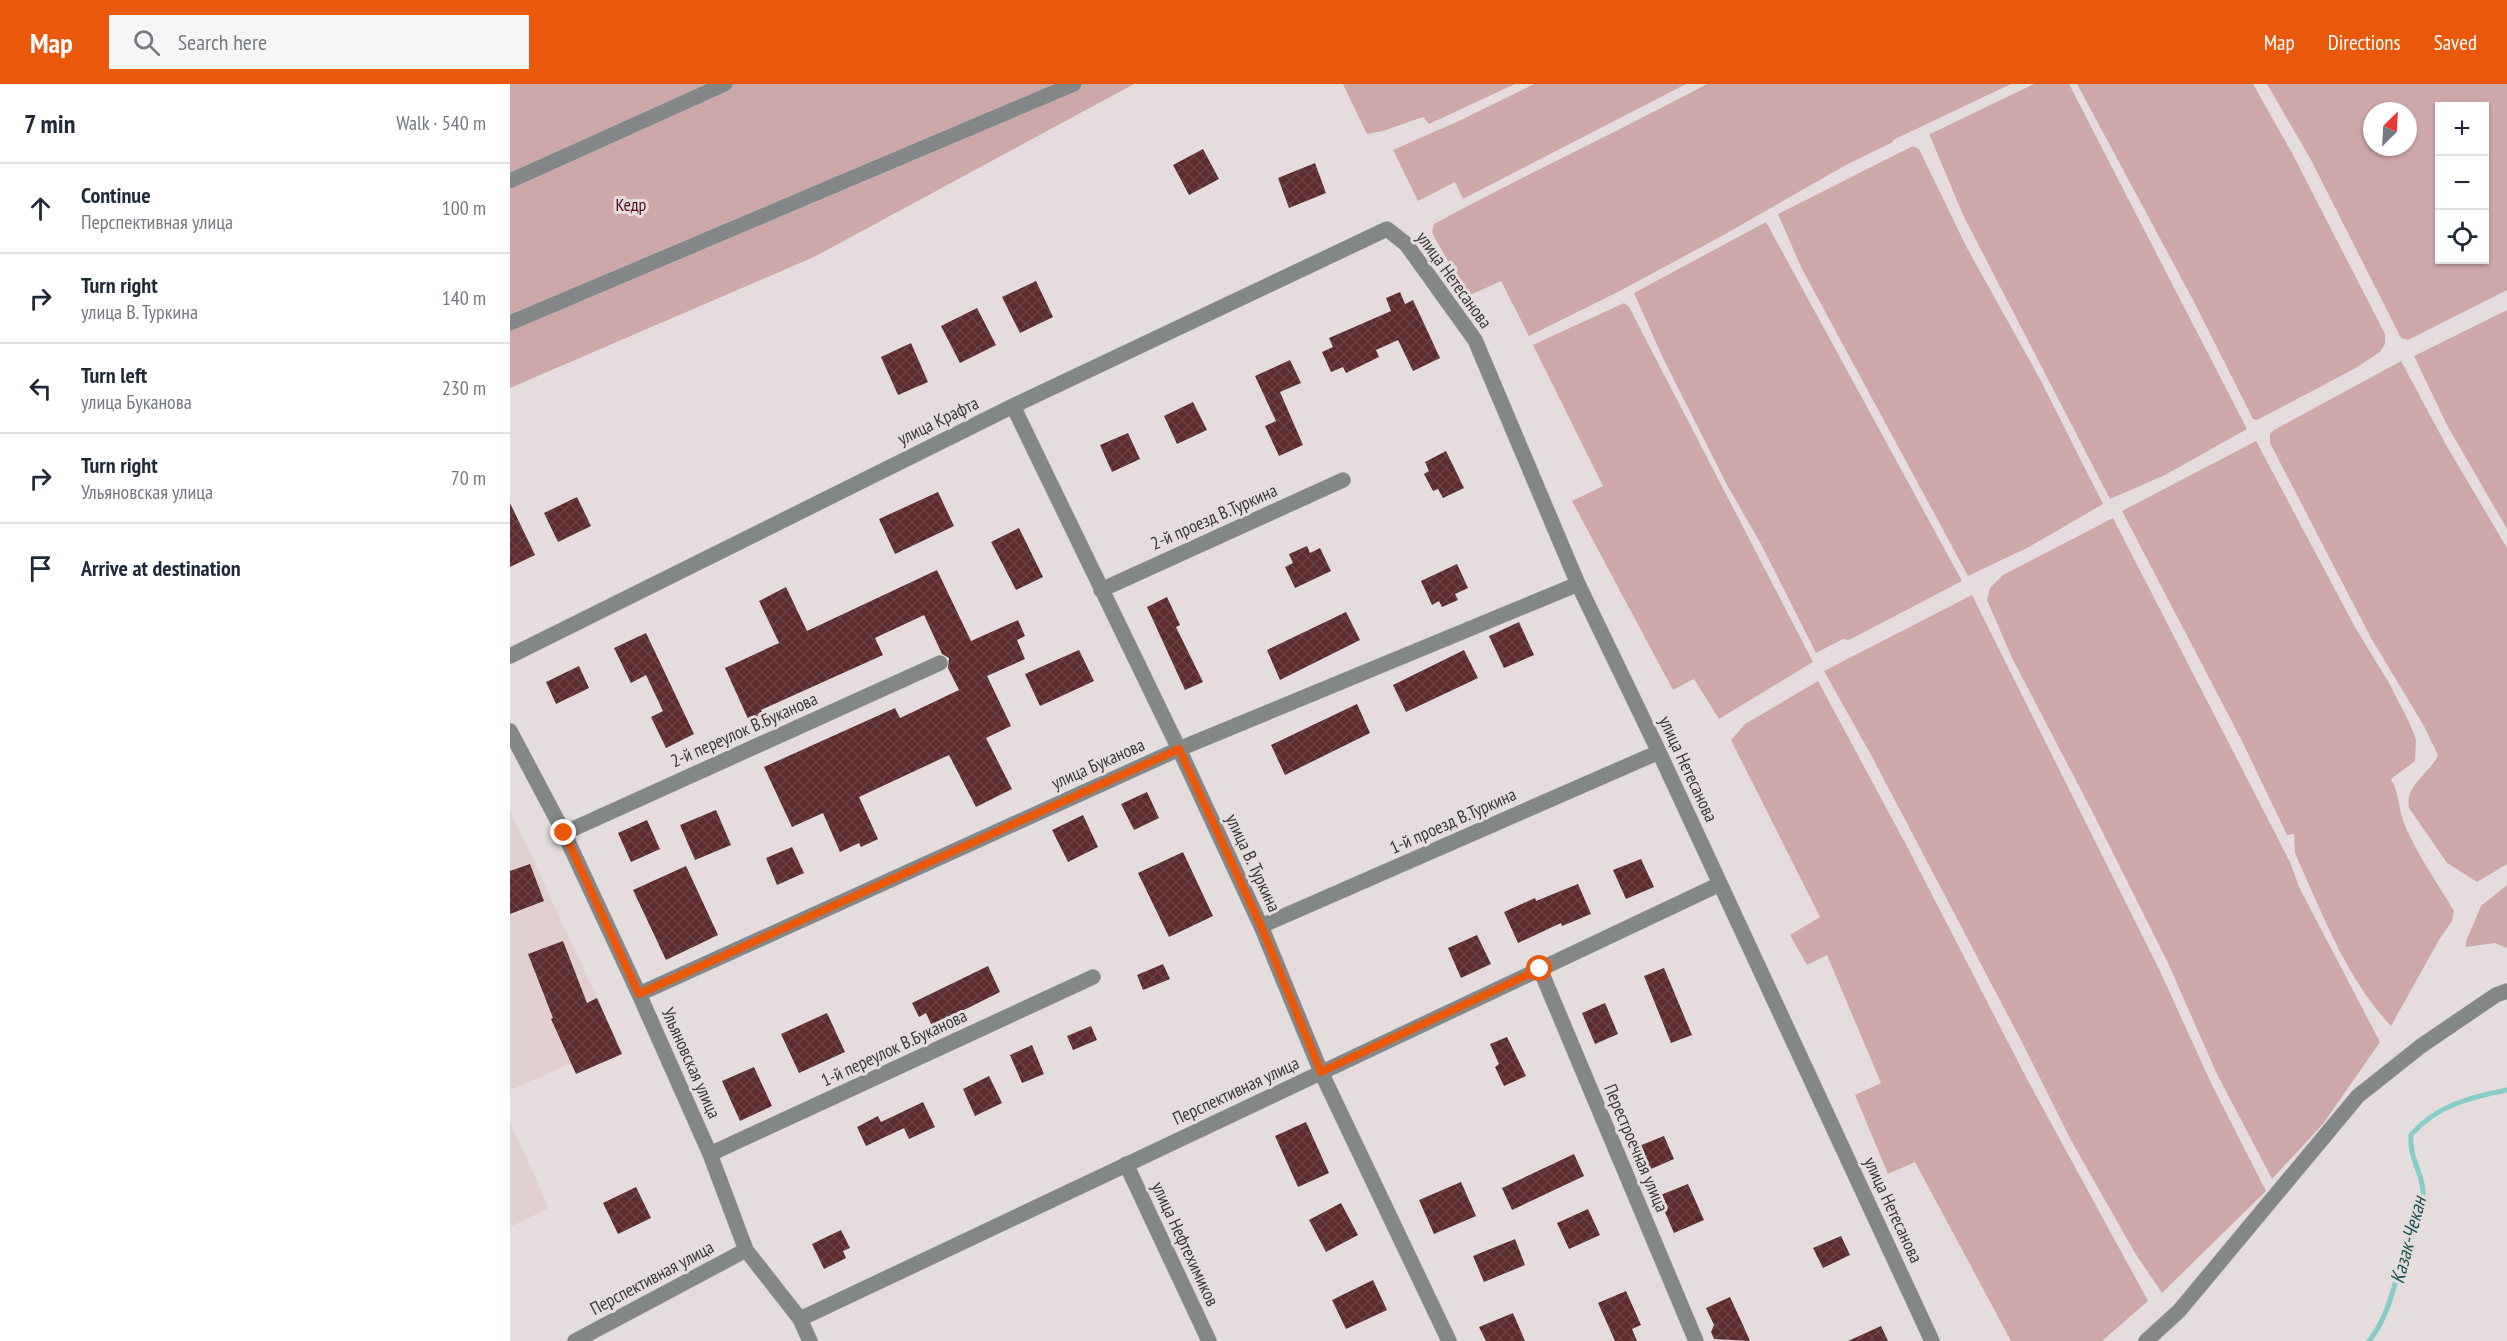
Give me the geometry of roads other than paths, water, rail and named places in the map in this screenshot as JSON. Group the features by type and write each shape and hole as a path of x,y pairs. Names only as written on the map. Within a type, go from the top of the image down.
{"street":[{"path":"510,181 725,84"},
{"path":"510,323 1074,84"},
{"name":"улица Крафта","path":"510,656 1013,406 1387,229"},
{"name":"улица Нетесанова","path":"1387,229 1406,244 1475,340 1578,584 1659,752 1932,1341"},
{"name":"улица В. Туркина","path":"1013,406 1179,749 1261,926 1321,1072 1449,1341"},
{"name":"2-й проезд В.Туркина","path":"1101,590 1343,480"},
{"name":"улица Буканова","path":"639,994 1179,749 1578,584"},
{"name":"2-й переулок В.Буканова","path":"564,833 940,663"},
{"name":"Ульяновская улица","path":"510,731 564,833 639,994 710,1154 746,1250 800,1319 810,1341"},
{"name":"1-й проезд В.Туркина","path":"1261,926 1659,752"},
{"name":"Перспективная улица","path":"800,1319 1720,884"},
{"name":"Перестроечная улица","path":"1540,969 1696,1341"},
{"name":"1-й переулок В.Буканова","path":"710,1154 1093,977"},
{"path":"2146,1341 2179,1311 2358,1096 2421,1046 2496,995 2507,991"},
{"name":"улица Нефтехимиков","path":"1126,1164 1209,1341"},
{"name":"Перспективная улица","path":"575,1341 746,1250"}],"waterway":[{"name":"Казак-Чекан","path":"2369,1341 2386,1312 2422,1203 2423,1187 2412,1152 2411,1135 2431,1117 2454,1104 2507,1090"}],"park label":[{"name":"Кедр","path":"631,205"}]}
